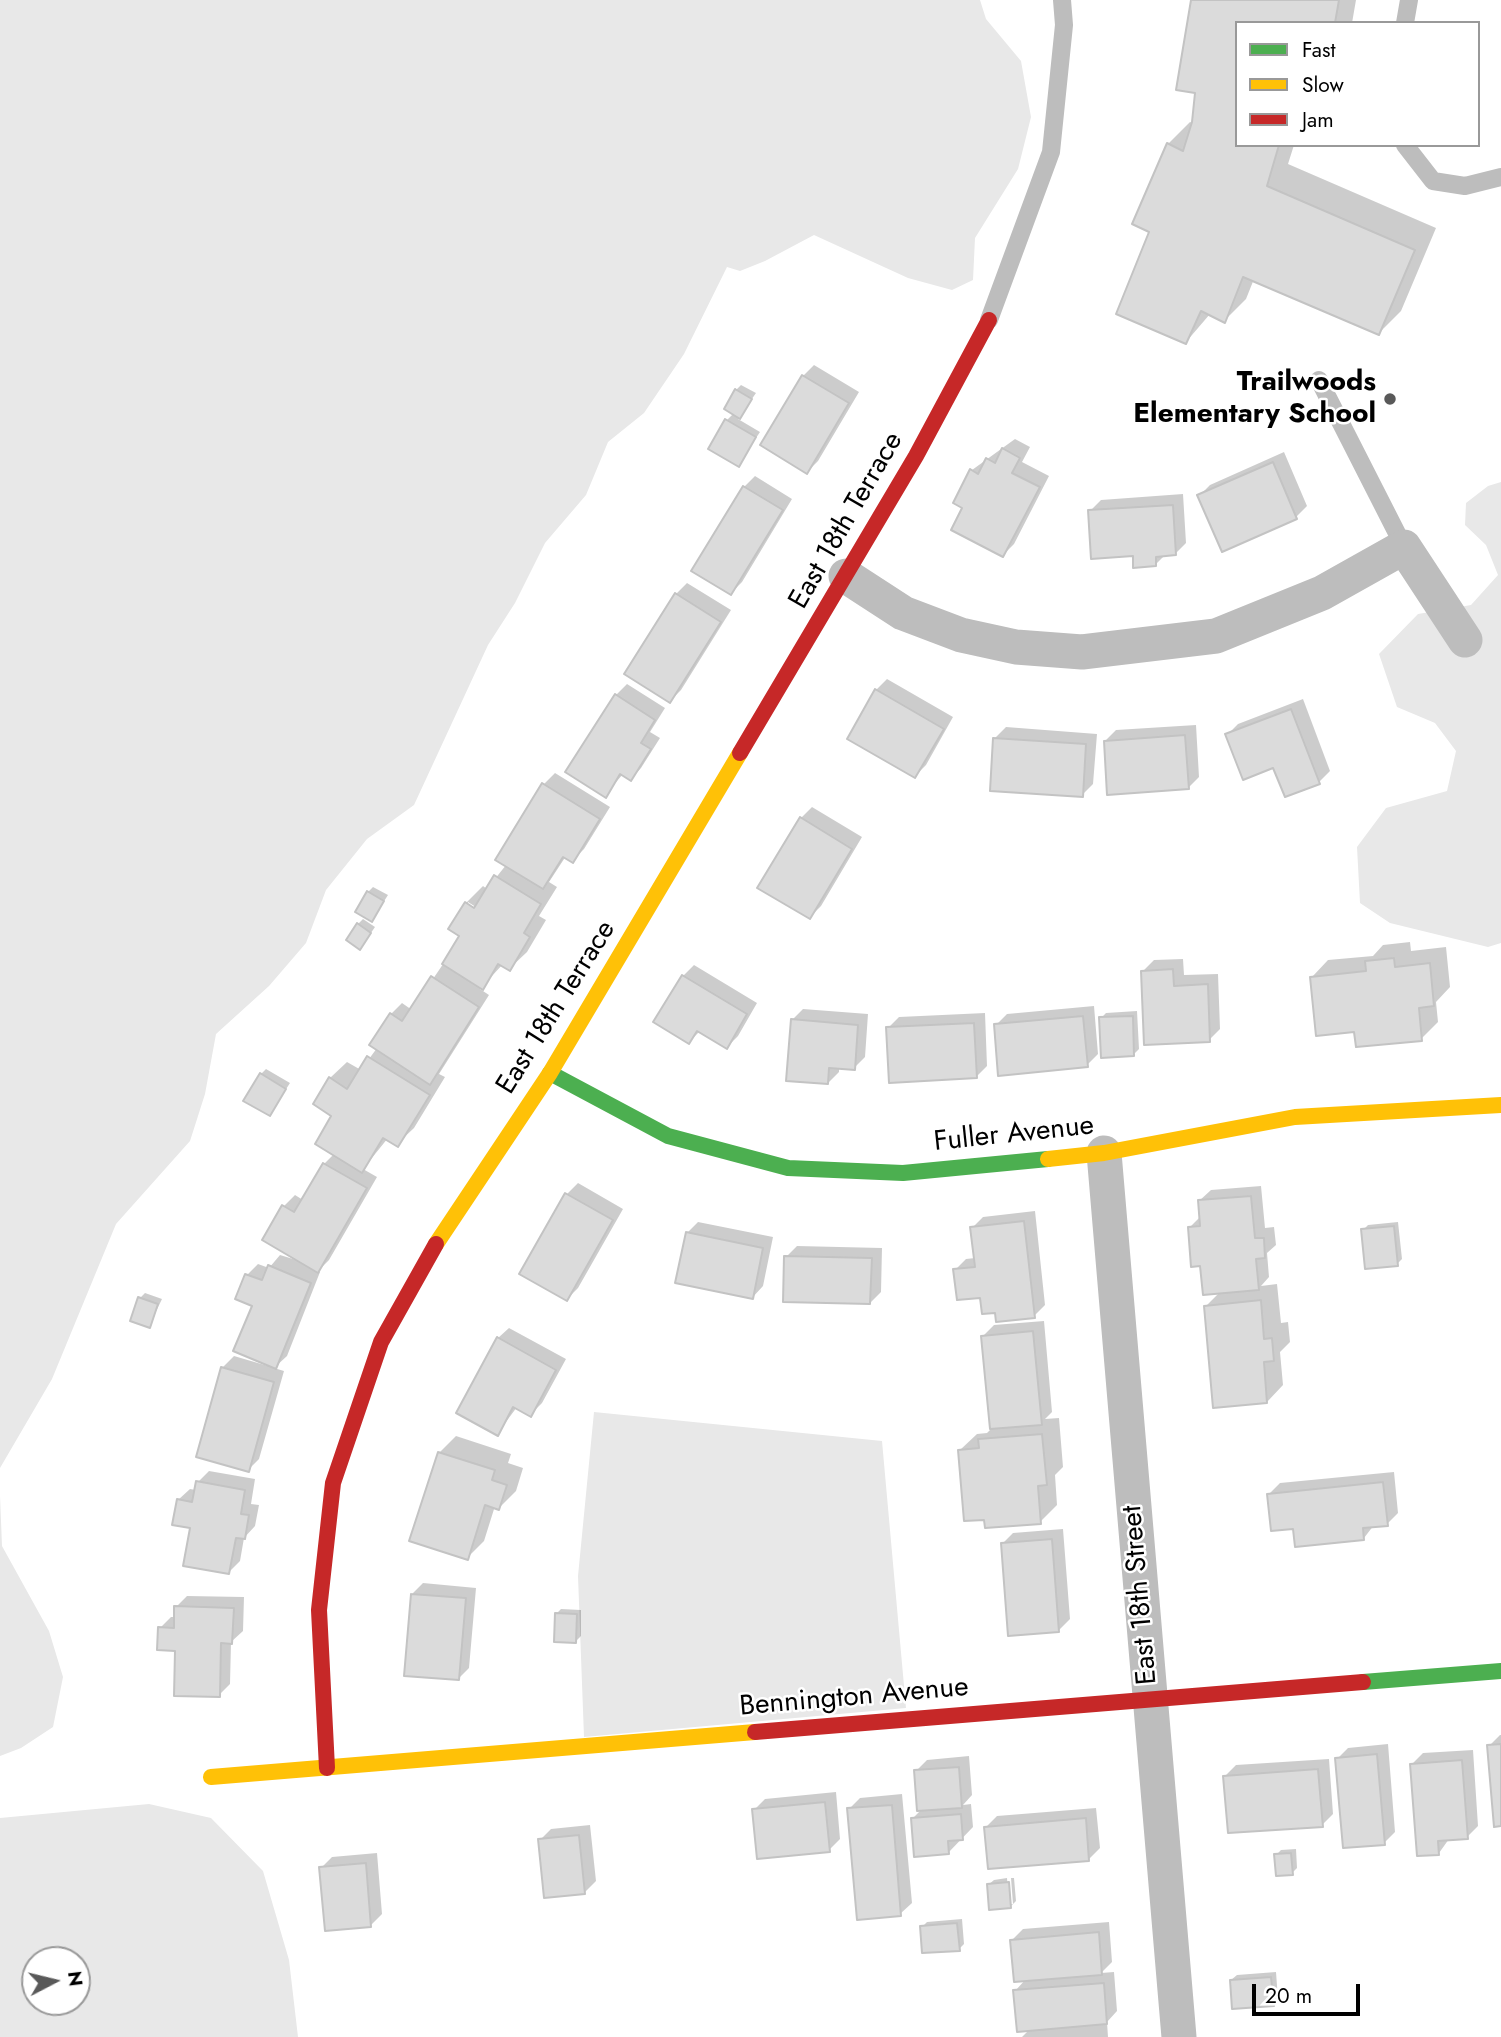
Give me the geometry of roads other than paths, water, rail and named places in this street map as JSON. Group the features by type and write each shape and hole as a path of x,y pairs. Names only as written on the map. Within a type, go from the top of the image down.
{"street":[{"name":"East 18th Terrace","path":"327,1769 319,1609 333,1483 381,1342 440,1236 550,1073 846,576 916,456 989,320"},
{"path":"846,576 903,614 961,635 1016,647 1082,652 1216,636 1322,593 1404,547 1465,640"},
{"name":"Fuller Avenue","path":"550,1073 668,1136 788,1168 903,1173 1104,1153 1296,1117 1501,1105"},
{"name":"East 18th Street","path":"1104,1153 1179,2037"},
{"name":"Bennington Avenue","path":"211,1777 1501,1671"}],"lane":[{"path":"989,320 1051,152 1064,24 1062,0"},
{"path":"1405,21 1409,0"},
{"path":"1407,147 1433,181 1465,186 1501,177"},
{"path":"1319,380 1404,547"}],"place":[{"name":"Trailwoods Elementary School","path":"1390,399"}]}
